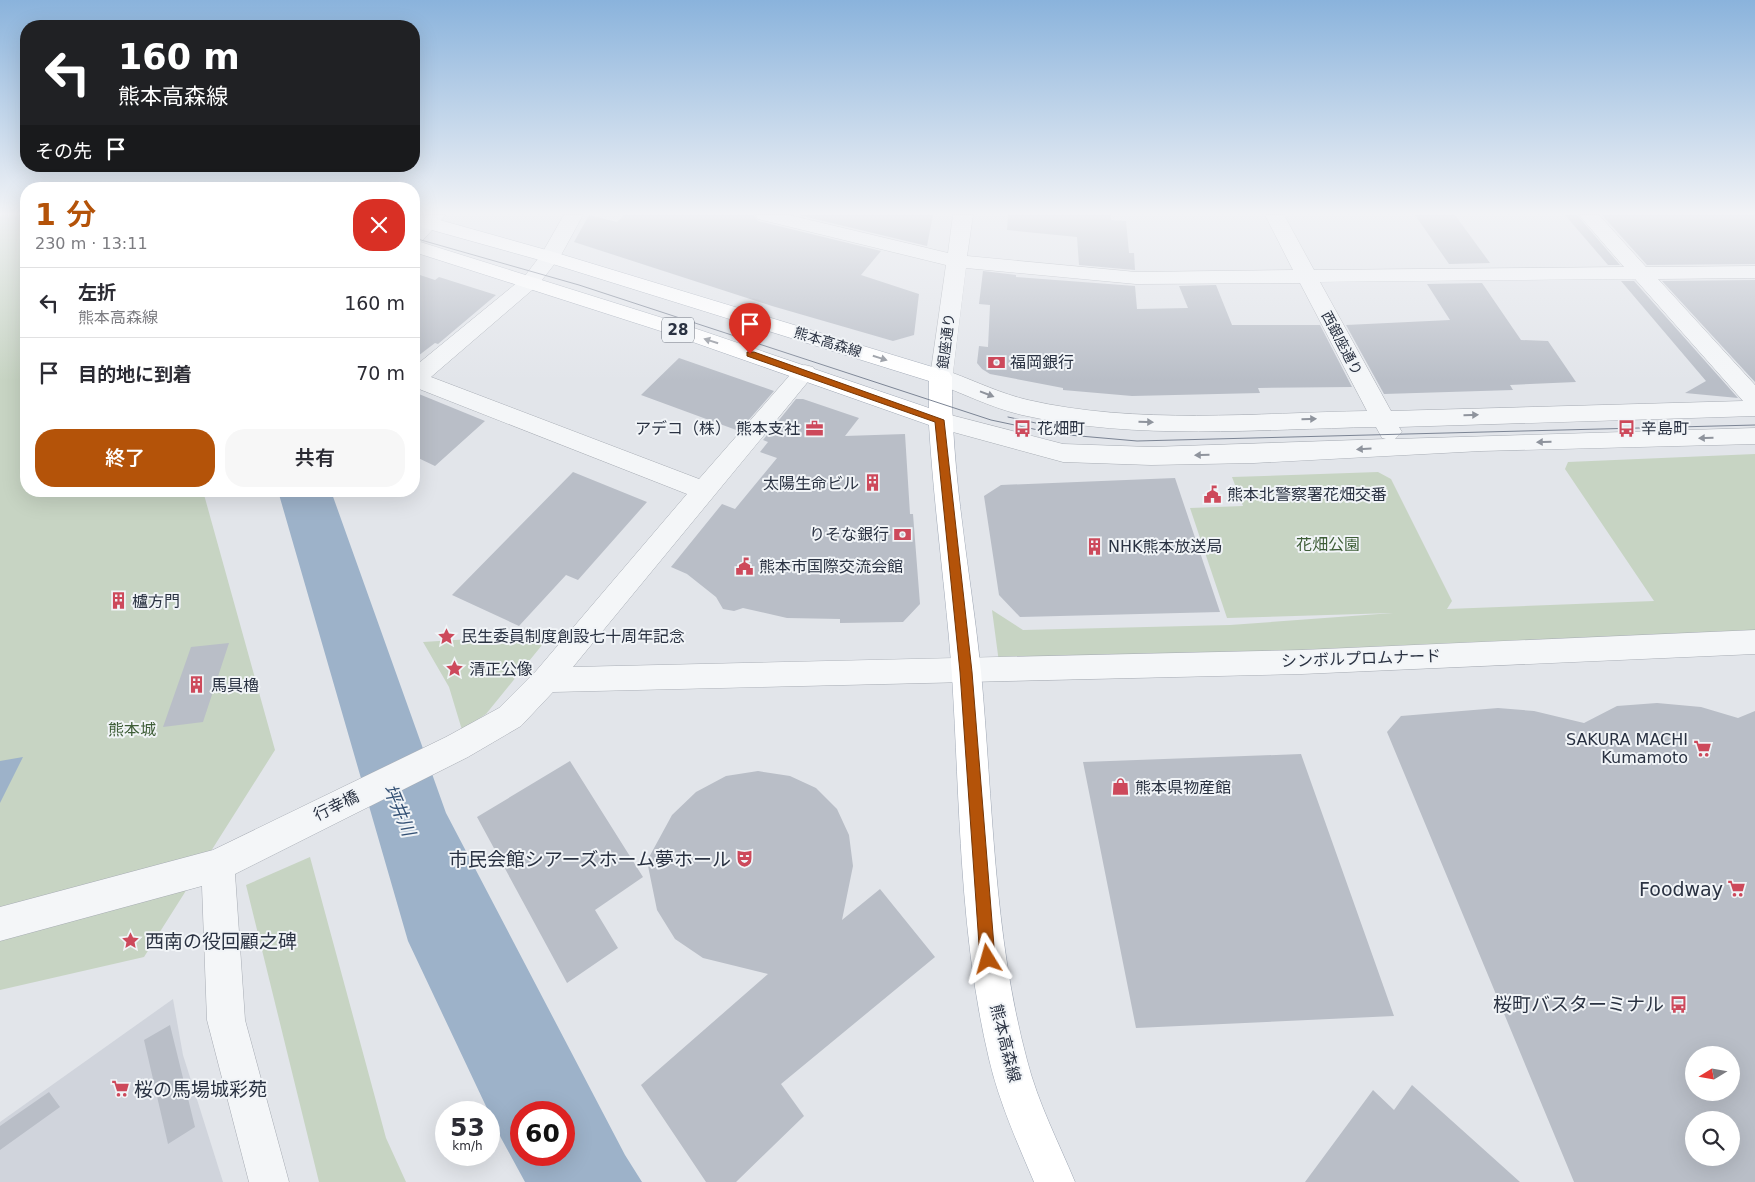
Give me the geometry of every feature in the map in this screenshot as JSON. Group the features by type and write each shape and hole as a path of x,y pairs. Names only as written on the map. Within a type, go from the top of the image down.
{"main road":[{"name":"28","path":"495,270 805,372 939,420"},
{"name":"熊本高森線","path":"593,270 941,377 939,420 966,672 985,942 997,1010 1015,1083 1042,1158 1055,1182"}],"street":[{"path":"420,374 531,281 540,270"},
{"name":"銀座通り","path":"941,377 955,270"},
{"path":"1053,270 1136,278 1307,278 1638,272 1755,272"},
{"name":"西銀座通り","path":"1303,270 1398,447"},
{"path":"1638,272 1755,399"},
{"name":"行幸橋","path":"0,924 218,865 457,747 510,717 546,680 586,630 805,372"},
{"path":"941,377 1022,407 1083,418 1143,423 1755,408"},
{"path":"420,381 704,491"},
{"path":"939,420 1063,453 1151,456 1755,436"},
{"name":"シンボルプロムナード","path":"546,680 966,672 1625,649 1755,642"},
{"path":"218,865 226,1020 269,1182"}],"shaded area":[{"name":"桜の馬場城彩苑","path":"173,999 183,1055 223,1182 0,1182 0,1122"}],"green space":[{"name":"熊本城","path":"0,270 20,270 20,497 205,497 275,750 144,957 0,990"},
{"name":"花畑公園","path":"1755,454 1755,637 1000,670 992,610 1023,630 1230,625 1393,613 1227,618 1190,508 1243,506 1232,477 1378,472 1391,479 1452,601 1447,609 1654,601 1565,469 1568,462"},
{"path":"551,634 486,714 462,730 449,687 423,642"},
{"path":"310,857 386,1138 406,1182 319,1182 246,885"}],"water":[{"name":"坪井川","path":"280,497 333,497 446,813 625,1155 642,1182 525,1182 516,1166 575,1166 575,1101 510,1101 510,1154 500,1136 500,1101 484,1101 408,941"},
{"path":"23,757 0,803 0,761"}],"building":[{"path":"661,270 865,270 861,275 919,294 914,335 893,341 772,306"},
{"path":"983,271 1016,275 1016,277 1135,286 1137,309 1188,308 1179,286 1216,285 1232,325 1320,325 1352,387 1258,388 1260,393 1132,396 1063,390 1063,388 990,374 977,363 979,346 988,347 990,305 979,304"},
{"path":"420,275 435,280 439,277 496,295 438,344 435,343 420,354"},
{"path":"1755,280 1755,382 1662,281"},
{"path":"1621,281 1634,281 1738,398 1685,393 1706,381"},
{"path":"1482,283 1521,340 1548,341 1576,382 1510,385 1513,390 1384,394 1346,325 1450,320 1427,284"},
{"path":"679,358 774,391 739,431 641,395"},
{"path":"420,394 485,421 435,466 420,459"},
{"path":"796,399 803,399 859,418 845,436 905,434 910,514 913,514 920,604 903,622 840,623 840,619 787,618 743,608 734,611 723,609 716,597 687,574 671,567 722,504 735,509 777,458 760,452 768,442 763,440"},
{"path":"573,472 647,502 578,580 566,575 519,626 452,595"},
{"name":"NHK熊本放送局","path":"1175,478 1220,612 1020,617 999,595 984,496 1001,485"},
{"name":"馬具櫓","path":"229,643 203,722 163,727 191,647"},
{"path":"1657,703 1701,707 1738,718 1755,711 1755,1182 1574,1182 1387,732 1401,716 1498,708 1534,711 1584,723 1617,706"},
{"path":"1301,754 1394,1016 1136,1028 1083,762"},
{"path":"570,761 643,877 595,910 618,948 567,983 477,817"},
{"path":"758,771 790,776 816,788 837,809 849,835 853,866 842,920 880,889 935,957 781,1084 804,1116 736,1182 706,1182 641,1085 768,974 703,958 675,939 657,910 647,861 672,815 696,792 726,776"},
{"path":"170,1025 195,1127 168,1144 144,1040"},
{"path":"1412,1085 1520,1182 1305,1182 1373,1090 1394,1110"},
{"path":"49,1092 60,1107 0,1150 0,1126"}],"tram line":[{"path":"527,270 579,285 991,420 1057,434 1137,441 1755,425"},
{"path":"1008,417 1045,425"}],"place":[{"name":"福岡銀行","path":"996,362"},
{"name":"アデコ（株） 熊本支社","path":"814,428"},
{"name":"花畑町","path":"1023,428"},
{"name":"辛島町","path":"1627,428"},
{"name":"太陽生命ビル","path":"873,483"},
{"name":"熊本北警察署花畑交番","path":"1213,494"},
{"name":"りそな銀行","path":"903,534"},
{"name":"NHK熊本放送局","path":"1094,546"},
{"name":"熊本市国際交流会館","path":"745,566"},
{"name":"櫨方門","path":"118,601"},
{"name":"民生委員制度創設七十周年記念","path":"447,636"},
{"name":"清正公像","path":"455,669"},
{"name":"馬具櫓","path":"197,685"},
{"name":"SAKURA MACHI Kumamoto","path":"1702,748"},
{"name":"熊本県物産館","path":"1121,787"},
{"name":"市民会館シアーズホーム夢ホール","path":"745,859"},
{"name":"Foodway","path":"1737,889"},
{"name":"西南の役回顧之碑","path":"131,941"},
{"name":"桜町バスターミナル","path":"1678,1004"},
{"name":"桜の馬場城彩苑","path":"120,1089"}],"route":[{"path":"750,354 939,420 966,672 985,942 988,959"}]}
